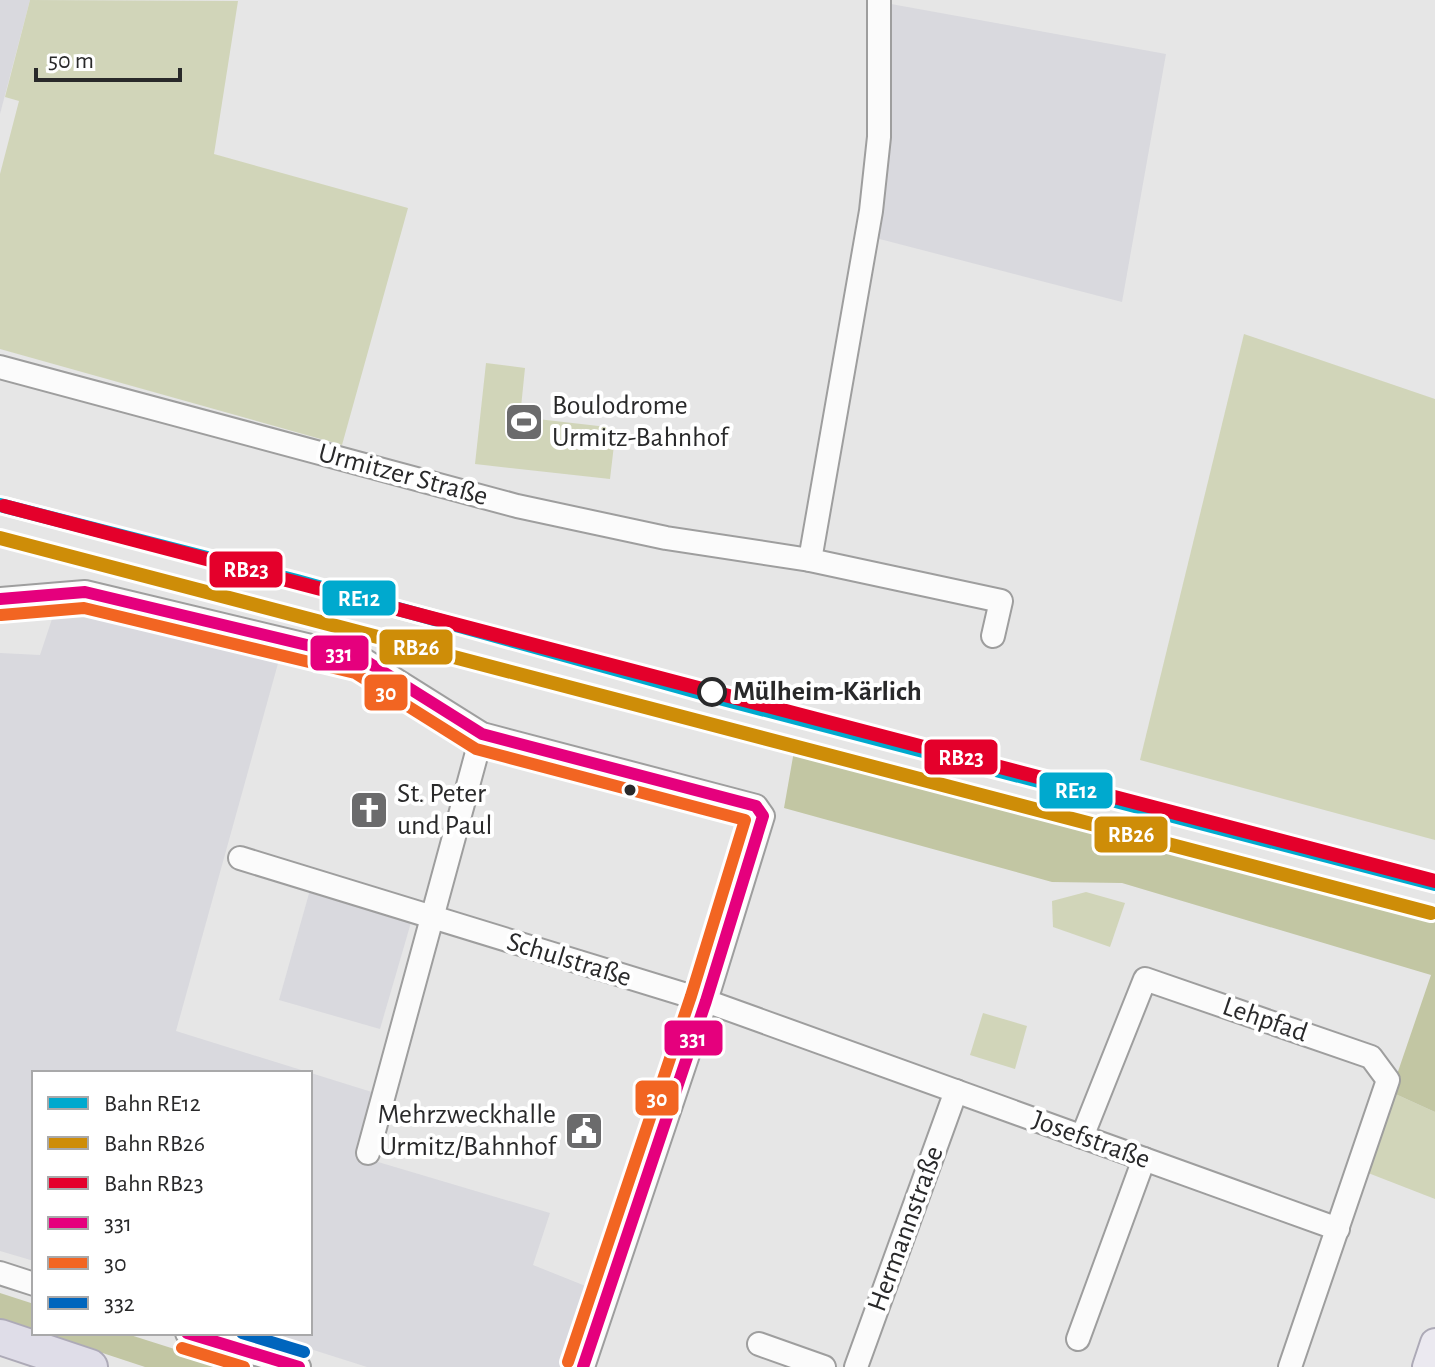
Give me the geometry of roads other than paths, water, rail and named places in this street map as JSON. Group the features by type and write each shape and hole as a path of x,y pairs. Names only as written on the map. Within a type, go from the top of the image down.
{"highway":[{"path":"0,1337 90,1367"}],"main road":[{"path":"1427,1367 1435,1343"}],"street":[{"path":"810,560 871,211 879,137 879,0"},
{"name":"Urmitzer Straße","path":"0,367 517,506 666,538 810,560 1001,601 993,636"},
{"path":"0,599 85,592 361,658 482,734 756,806 763,816 706,1001 583,1367"},
{"path":"368,1153 482,734"},
{"name":"Schulstraße","path":"240,858 706,1001"},
{"name":"Lehpfad","path":"1082,1137 1145,979 1371,1057 1388,1080 1338,1229"},
{"name":"Josefstraße","path":"706,1001 1338,1229"},
{"name":"Hermannstraße","path":"856,1367 956,1091"},
{"path":"1078,1339 1144,1159"},
{"path":"1290,1367 1338,1229"},
{"path":"0,1273 32,1283"},
{"path":"194,1335 299,1367"},
{"path":"759,1344 824,1367"}],"rail line":[{"name":"RE12","path":"0,505 297,581 723,699 1435,884"},
{"name":"RB23","path":"4,506 1435,881"},
{"name":"RB26","path":"0,538 1431,913"}],"place":[{"name":"Boulodrome Urmitz-Bahnhof","path":"524,422"},
{"name":"Mülheim-Kärlich","path":"712,692"},
{"name":"St. Peter und Paul","path":"369,810"},
{"name":"Mehrzweckhalle Urmitz/Bahnhof","path":"584,1131"}]}
